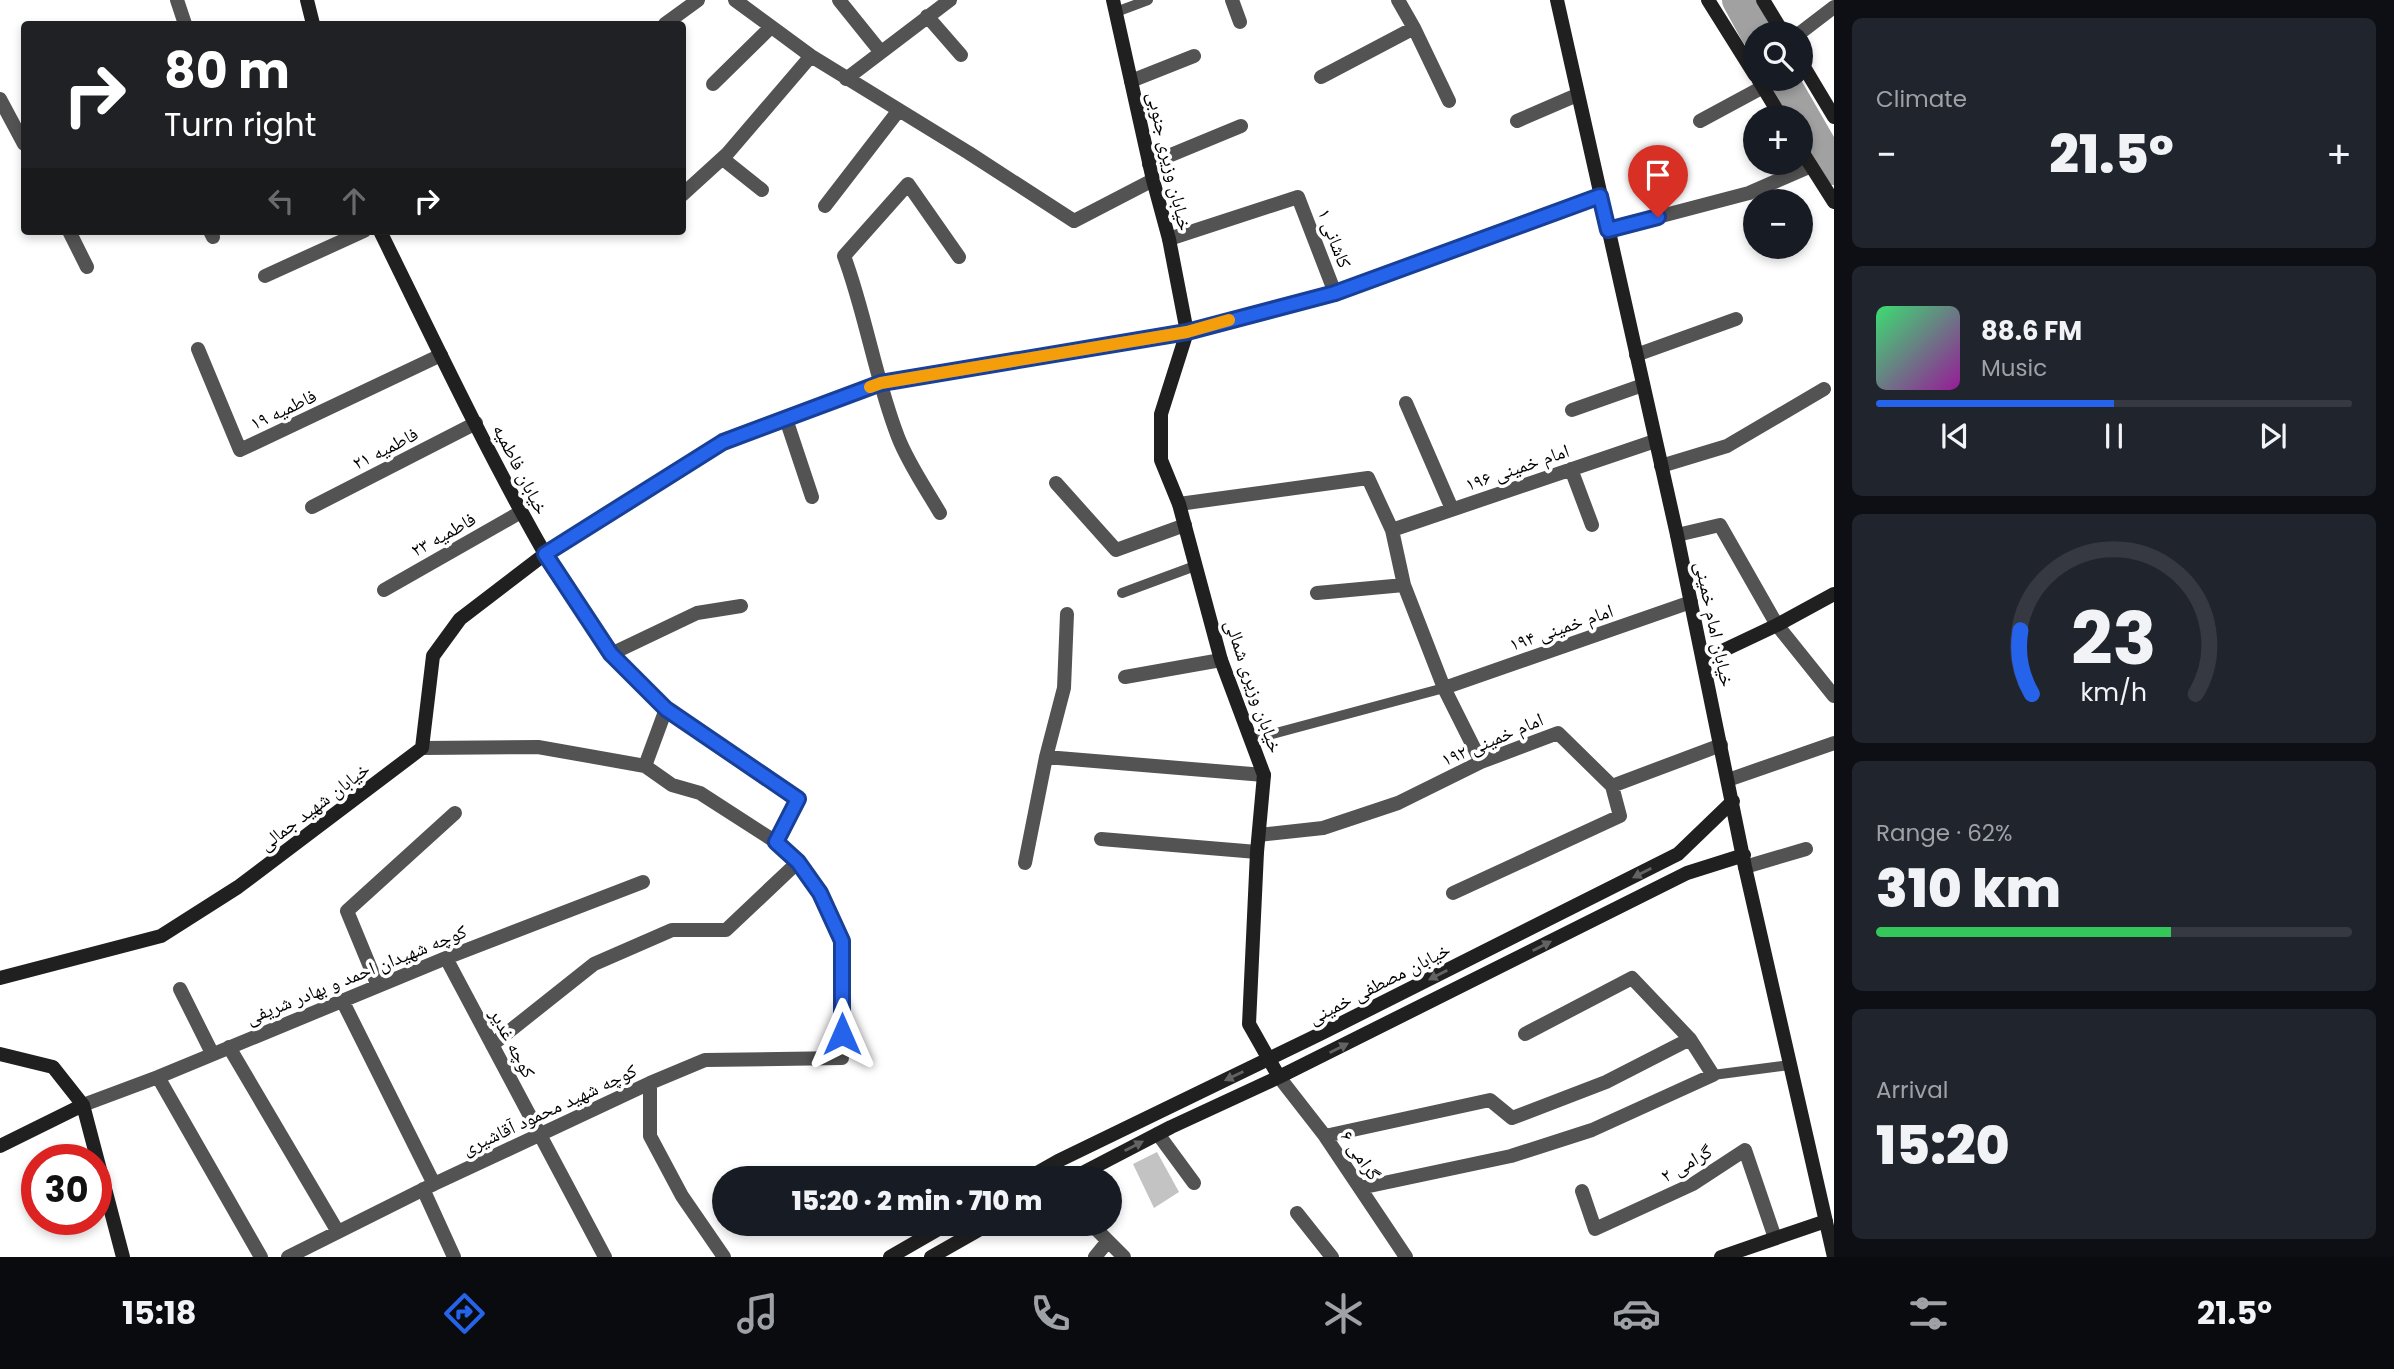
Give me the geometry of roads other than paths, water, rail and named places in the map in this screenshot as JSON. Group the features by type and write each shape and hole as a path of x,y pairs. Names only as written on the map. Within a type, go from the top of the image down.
{"street":[{"path":"177,0 184,21"},
{"path":"307,0 312,21"},
{"path":"669,21 698,0"},
{"path":"734,0 846,79 1074,221 1153,180"},
{"path":"839,0 880,51"},
{"path":"846,79 950,0"},
{"path":"1232,0 1240,22"},
{"path":"1398,0 1449,101"},
{"name":"خیابان امام خمینی","path":"1557,0 1834,1257"},
{"path":"1708,0 1743,55"},
{"path":"1763,0 1776,21"},
{"name":"خیابان وزیری جنوبی","path":"1115,6 1149,164 1169,239 1187,332"},
{"path":"1813,23 1834,8"},
{"path":"928,16 961,55"},
{"path":"713,84 771,27"},
{"path":"1321,78 1414,28"},
{"path":"686,191 723,159 811,56"},
{"path":"1131,81 1194,56"},
{"path":"1813,82 1834,117"},
{"path":"1700,121 1743,91"},
{"path":"1517,121 1577,95"},
{"path":"0,99 21,138"},
{"path":"825,206 899,110"},
{"path":"1149,164 1241,126"},
{"path":"723,159 762,190"},
{"path":"1813,169 1834,202"},
{"path":"1608,230 1749,193 1790,175"},
{"path":"940,513 898,439 844,256 908,184 958,257"},
{"path":"492,1045 594,964 672,930 726,930 798,862 776,842 700,793 672,785 645,766 538,747 422,748 432,656 460,619 545,554 723,442 881,383 1187,332 1335,293 1600,196"},
{"name":"کاشانی ۱","path":"1169,239 1298,197 1335,293"},
{"path":"71,235 87,267"},
{"path":"265,276 354,235"},
{"name":"خیابان فاطمیه","path":"382,235 521,512 545,554 611,654 666,709 798,799 776,842"},
{"path":"1636,355 1736,319"},
{"name":"خیابان وزیری شمالی","path":"1187,332 1161,414 1161,460 1179,504 1221,660 1264,775 1249,1024 1279,1077"},
{"name":"فاطمیه ۱۹","path":"198,349 240,450 441,355"},
{"path":"1572,410 1643,385"},
{"path":"1661,466 1727,446 1824,389"},
{"path":"1406,403 1452,509"},
{"path":"786,419 812,497"},
{"name":"فاطمیه ۲۱","path":"312,507 476,423"},
{"name":"امام خمینی ۱۹۶","path":"1392,530 1655,441"},
{"path":"1571,469 1592,525"},
{"path":"1179,504 1368,478 1392,530 1404,585 1444,688 1481,762"},
{"path":"1056,483 1115,550 1185,525"},
{"name":"فاطمیه ۲۳","path":"384,590 521,512"},
{"path":"1677,535 1720,524 1777,625 1834,696"},
{"path":"1317,593 1404,585"},
{"path":"1703,660 1834,594"},
{"name":"امام خمینی ۱۹۴","path":"1444,688 1691,602"},
{"path":"611,654 697,614 741,606"},
{"path":"1025,863 1046,757 1064,688 1067,614"},
{"path":"1125,677 1221,660"},
{"path":"645,766 666,709"},
{"name":"امام خمینی ۱۹۲","path":"1259,835 1323,828 1386,807 1481,762 1559,733 1612,786"},
{"path":"1728,780 1834,743"},
{"path":"1453,893 1620,816 1612,786 1721,745"},
{"name":"خیابان شهید جمالی","path":"0,978 161,936 238,887 422,748"},
{"path":"1046,757 1264,775"},
{"name":"خیابان مصطفی خمینی","path":"1049,1166 1678,854 1733,801"},
{"path":"378,986 347,911 454,813"},
{"path":"1101,839 1258,852"},
{"path":"1745,861 1806,849"},
{"path":"1678,854 1687,873"},
{"name":"خیابان مصطفی خمینی","path":"1096,1166 1687,873 1745,861"},
{"name":"کوچه شهید محمود آقاشیری","path":"288,1257 539,1134 705,1060 842,1058 842,941 820,893 798,862"},
{"name":"کوچه شهیدان احمد و بهادر شریفی","path":"83,1105 158,1077 446,958 643,882"},
{"name":"کوچه غدیر","path":"446,958 605,1257"},
{"path":"1360,1188 1511,1156 1592,1130 1713,1075 1690,1039 1632,978 1525,1034"},
{"path":"180,989 212,1053"},
{"path":"342,1000 429,1186 454,1257"},
{"path":"1325,1136 1490,1100 1512,1118 1606,1082 1690,1039"},
{"path":"229,1046 338,1232"},
{"path":"0,1054 53,1067 83,1105 123,1257"},
{"path":"158,1077 261,1257"},
{"name":"گرامی ۶","path":"1279,1077 1325,1136 1406,1257"},
{"path":"650,1083 650,1136 682,1196 724,1257"},
{"path":"0,1146 83,1105"},
{"path":"1158,1133 1194,1183"},
{"name":"گرامی ۲","path":"1582,1191 1595,1228 1693,1184 1745,1150 1775,1238"},
{"path":"1297,1213 1332,1257"},
{"path":"1721,1257 1826,1221"},
{"path":"890,1257 926,1236"},
{"path":"931,1257 968,1236"},
{"path":"1103,1236 1124,1257"},
{"path":"1095,1257 1108,1241"}],"lane":[{"path":"1115,6 1148,0"},
{"path":"1122,593 1195,566"},
{"path":"1250,740 1444,688"},
{"path":"1713,1075 1790,1065"}],"waterway":[{"path":"1738,0 1749,21"},
{"path":"1789,91 1834,169"}]}
